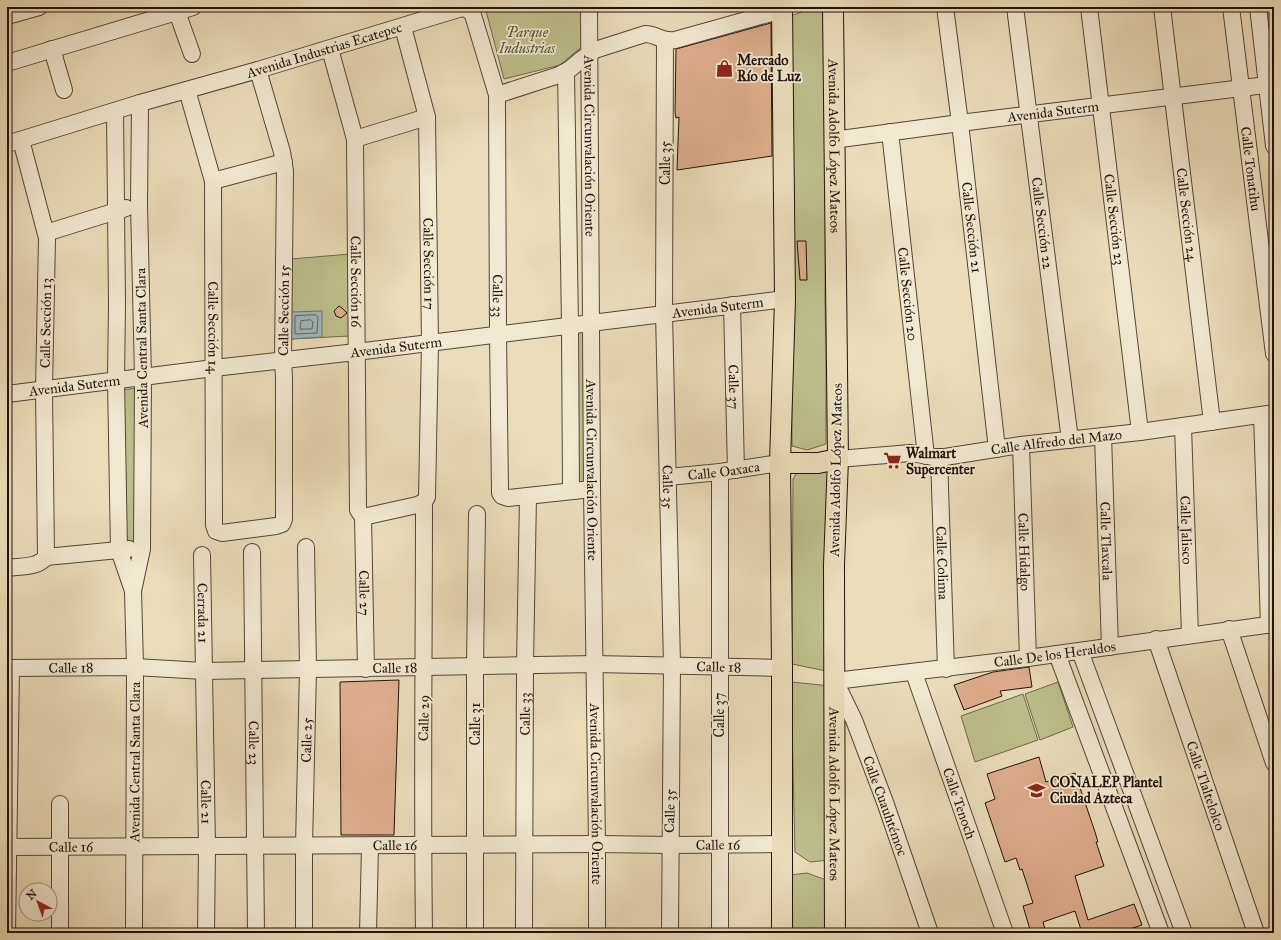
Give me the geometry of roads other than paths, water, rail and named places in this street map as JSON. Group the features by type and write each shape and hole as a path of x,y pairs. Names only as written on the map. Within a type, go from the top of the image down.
{"main road":[{"name":"Avenida Adolfo López Mateos","path":"833,7 833,140 838,459 834,565 835,933"},
{"path":"782,933 780,463 785,299 785,8"},
{"path":"780,463 818,463 838,459"}],"street":[{"path":"7,16 39,7"},
{"path":"7,62 193,7"},
{"name":"Avenida Circunvalación Oriente","path":"589,7 597,933"},
{"name":"Calle Sección 21","path":"945,7 960,122 997,449"},
{"name":"Calle Sección 22","path":"1015,7 1070,440"},
{"name":"Calle Sección 23","path":"1089,7 1140,432"},
{"name":"Calle Sección 24","path":"1162,7 1212,422"},
{"name":"Calle Tonatihu","path":"1231,7 1274,354"},
{"name":"Calle Tonatihu","path":"1258,7 1270,84 1274,146"},
{"name":"Avenida Industrias Ecatepec","path":"14,142 140,103 403,27 462,8 469,10 473,15 497,95"},
{"path":"497,95 566,72 590,53 601,47 645,34 652,34 665,41 675,40 785,8"},
{"path":"177,12 192,54"},
{"name":"Calle Sección 17","path":"403,27 427,117 430,343 427,497 424,502"},
{"name":"Calle 35","path":"665,41 664,313 672,665 670,933"},
{"name":"Calle Sección 16","path":"330,48 355,139 358,510 363,517"},
{"path":"52,49 64,90"},
{"name":"Calle Sección 15","path":"252,529 276,526 282,524 284,519 284,162 258,70"},
{"name":"Avenida Circunvalación Oriente","path":"566,72 571,491"},
{"name":"Avenida Suterm","path":"833,140 960,122 1270,84"},
{"name":"Calle Sección 14","path":"187,90 213,181 215,530 222,533 252,529"},
{"name":"Calle 33","path":"497,95 499,490 502,496 508,498 528,496 524,664 524,933"},
{"name":"Avenida Central Santa Clara","path":"134,933 135,667 133,591 142,549 143,377 139,204 140,103"},
{"name":"Avenida Central Santa Clara","path":"115,111 117,211 116,380 119,550 133,591"},
{"path":"355,139 427,117"},
{"name":"Calle Sección 20","path":"890,132 932,456"},
{"name":"Calle Sección 13","path":"14,142 47,238 44,389 46,557"},
{"path":"213,181 284,162"},
{"path":"46,233 139,204"},
{"name":"Avenida Suterm","path":"7,394 785,299"},
{"name":"Calle 37","path":"732,305 736,470"},
{"path":"1268,414 1271,624"},
{"name":"Calle Alfredo del Mazo","path":"838,459 911,453 932,456 1140,432 1268,414"},
{"name":"Calle Jalisco","path":"1183,426 1190,635"},
{"name":"Calle Tlaxcala","path":"1103,436 1110,647"},
{"name":"Calle Hidalgo","path":"1021,445 1028,658"},
{"name":"Calle Colima","path":"932,456 946,669"},
{"name":"Calle Oaxaca","path":"668,477 736,470 780,463"},
{"name":"Calle 37","path":"720,472 720,933"},
{"path":"528,496 592,489"},
{"path":"363,517 417,506 424,502"},
{"name":"Calle 29","path":"424,502 424,933"},
{"name":"Calle 31","path":"475,933 474,845 477,514"},
{"name":"Calle 27","path":"363,517 366,669"},
{"name":"Calle 25","path":"304,933 304,846 308,668 306,547"},
{"path":"7,568 37,564 46,557 142,549"},
{"name":"Calle 23","path":"252,552 256,933"},
{"name":"Cerrada 21","path":"202,555 204,671"},
{"name":"Calle De los Heraldos","path":"835,681 946,669 1271,624"},
{"path":"1229,630 1274,763"},
{"name":"Calle Tlaltelolco","path":"1156,639 1256,933"},
{"path":"1080,651 1184,933"},
{"path":"1057,654 1161,933"},
{"name":"Calle 18","path":"9,668 135,667 204,671 308,668 366,669 524,664 594,664 782,668"},
{"path":"7,933 9,668"},
{"name":"Calle 21","path":"204,671 207,847 206,933"},
{"name":"Calle Tenoch","path":"914,673 1005,933"},
{"name":"Calle Cuauhtémoc","path":"835,681 854,720 930,933"},
{"path":"60,804 60,933"},
{"name":"Calle 16","path":"8,847 782,844"},
{"path":"368,933 370,846"}],"water":[{"path":"322,311 322,337 291,339 291,312"}],"place":[{"name":"Mercado Río de Luz","path":"724,68"},
{"name":"Walmart Supercenter","path":"893,461"},
{"name":"CONALEP Plantel Ciudad Azteca","path":"1037,790"}],"park label":[{"name":"Parque Industrias","path":"527,40"}]}
